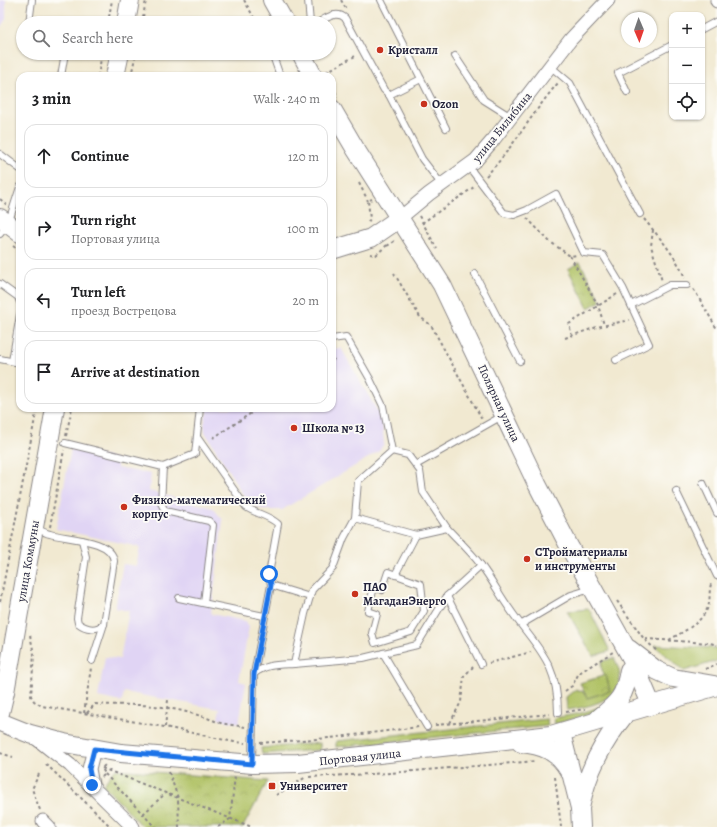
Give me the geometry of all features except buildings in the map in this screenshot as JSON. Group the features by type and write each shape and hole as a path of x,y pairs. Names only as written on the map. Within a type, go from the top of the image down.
{"main road":[{"path":"127,16 130,0"},
{"path":"272,0 281,16"},
{"path":"116,72 118,60"},
{"path":"307,60 317,72"},
{"name":"Полярная улица","path":"336,116 442,285 570,548 593,588 621,651 652,704"},
{"name":"улица Билибина","path":"336,249 371,238 400,218"},
{"name":"улица Коммуны","path":"0,713 6,692 41,530 55,412"},
{"path":"580,808 585,784 596,757 612,731 626,713 630,689 629,670 621,651"},
{"path":"621,651 673,678 717,686"},
{"path":"589,725 620,700 625,691 629,670"},
{"name":"Портовая улица","path":"0,722 30,734 94,749 252,764 298,763 562,733 652,704 717,686"},
{"path":"562,733 580,808 582,827"},
{"path":"500,741 529,744 550,750 562,760 572,778"}],"street":[{"name":"улица Билибина","path":"400,218 442,185 469,167 485,151 571,39 606,1"},
{"path":"30,734 55,752 92,785 132,827"},
{"path":"92,785 89,769 94,749"}],"lane":[{"path":"30,16 32,0"},
{"path":"308,0 309,16"},
{"path":"381,0 446,128"},
{"path":"331,16 338,14 344,18 384,90 389,95 422,159 442,185"},
{"path":"705,27 717,21"},
{"path":"627,92 618,73 669,47"},
{"path":"455,56 484,100 511,117"},
{"path":"62,72 64,60"},
{"path":"274,60 279,72"},
{"path":"550,66 570,83 640,214"},
{"path":"389,95 421,79"},
{"path":"0,154 16,166"},
{"path":"469,167 504,213 514,215 556,194 584,253 603,255 624,290 650,344 616,360"},
{"path":"7,227 16,199"},
{"path":"475,274 520,361"},
{"path":"0,284 16,296"},
{"path":"631,305 670,285 687,285"},
{"path":"336,338 346,337 370,379 383,406 392,451"},
{"path":"12,361 16,338"},
{"path":"0,359 16,362"},
{"path":"65,443 163,467 195,454 200,412"},
{"path":"416,465 504,415"},
{"path":"197,438 246,507 256,513 270,517 278,524 269,574 271,585 254,674 252,764"},
{"path":"392,451 408,455 416,465 420,471 423,492 447,528 481,565 510,610 522,624 550,664 558,698 558,713"},
{"path":"294,664 312,590 333,568 344,538 355,518 358,481 392,451"},
{"path":"163,467 161,503 165,511 209,521 214,525 204,603"},
{"path":"703,483 717,512"},
{"path":"676,491 716,576"},
{"path":"355,518 416,535 447,528"},
{"path":"41,530 98,545 109,550 113,554 114,562 104,624 92,661"},
{"path":"395,575 416,535"},
{"path":"82,540 86,557 77,618 78,623 89,628 96,629 104,624"},
{"path":"254,674 262,668 272,665 363,658 417,645 448,596 461,581 481,565"},
{"path":"388,572 395,575 421,584 424,611 411,632 375,643 372,633 377,614 368,611 374,587 382,590 388,572"},
{"path":"271,585 310,597"},
{"path":"522,624 571,595 593,588"},
{"path":"448,596 481,664"},
{"path":"179,598 264,616"},
{"path":"383,653 427,726"}],"path":[{"path":"109,16 112,0"},
{"path":"143,16 146,0"},
{"path":"244,0 253,16"},
{"path":"323,72 353,58"},
{"path":"99,72 101,60"},
{"path":"132,72 134,60"},
{"path":"423,222 444,206 481,182 497,165 543,100 559,82 561,75"},
{"path":"367,224 370,219 368,201 383,192"},
{"path":"522,212 533,227 570,256 598,305 604,325"},
{"path":"640,214 682,271 687,285 696,293 717,329"},
{"path":"653,230 652,246 664,288"},
{"path":"570,256 584,253"},
{"path":"394,274 420,317 431,325 485,426"},
{"path":"572,336 569,324 624,290"},
{"path":"565,338 604,325 637,318"},
{"path":"0,602 36,412"},
{"path":"41,530 65,443 71,412"},
{"path":"213,438 253,412"},
{"path":"669,640 693,626 702,618 709,606 711,583 716,576"},
{"path":"31,629 30,636 34,654 31,696 34,701 42,706 165,727 234,742 252,743 330,738 450,723 558,713 592,707"},
{"path":"558,698 572,686 579,673 614,651 621,651 644,639 710,643 717,645"},
{"path":"450,723 461,702 464,676 470,669 481,664 541,650"},
{"path":"85,714 92,661"},
{"path":"165,727 168,700"},
{"path":"85,714 95,704 122,706 129,703 167,708 209,717 215,721 252,728"},
{"path":"0,753 13,758"},
{"path":"46,764 111,827"},
{"path":"168,767 178,798 179,827"},
{"path":"102,768 252,827"},
{"path":"218,827 230,819 236,773"},
{"path":"39,774 32,789 46,824"},
{"path":"105,774 155,827"},
{"path":"276,795 306,777"},
{"path":"143,814 166,793"}],"shaded area":[{"path":"0,0 6,0 6,19 0,28"},
{"name":"Школа № 13","path":"341,348 382,419 384,444 378,452 282,510 264,510 248,503 205,432 204,424 207,412 336,412 336,349"},
{"path":"71,449 117,459 117,468 151,474 149,491 213,508 223,520 211,614 245,621 249,627 239,681 246,683 239,723 218,719 220,709 124,692 122,702 98,697 105,657 120,659 129,611 115,608 123,564 136,566 140,547 56,529"}],"green space":[{"path":"580,262 601,301 588,308 568,269"},
{"path":"589,609 610,651 593,656 567,611"},
{"path":"654,645 717,648 717,661 684,671"},
{"path":"614,658 619,671 620,681 616,690 601,702 567,710 566,697 576,689 583,692 587,698 610,691 601,667 602,661"},
{"path":"606,675 610,691 587,698 580,683"},
{"path":"603,706 602,711 555,724 554,718 581,713"},
{"path":"547,719 548,726 336,747 336,741"},
{"path":"320,743 320,750 262,754 261,748"},
{"path":"115,769 268,781 243,827 143,827 103,785"}],"place":[{"name":"Кристалл","path":"380,50"},
{"name":"Ozon","path":"424,104"},
{"name":"Школа № 13","path":"294,428"},
{"name":"Физико-математический корпус","path":"124,507"},
{"name":"СТройматериалы и инструменты","path":"527,559"},
{"name":"ПАО МагаданЭнерго","path":"355,594"},
{"name":"Университет","path":"272,786"}],"route":[{"path":"92,785 89,777 89,769 90,758 94,749 122,753 200,758 252,764 254,674 266,604 271,585 269,574"}]}
